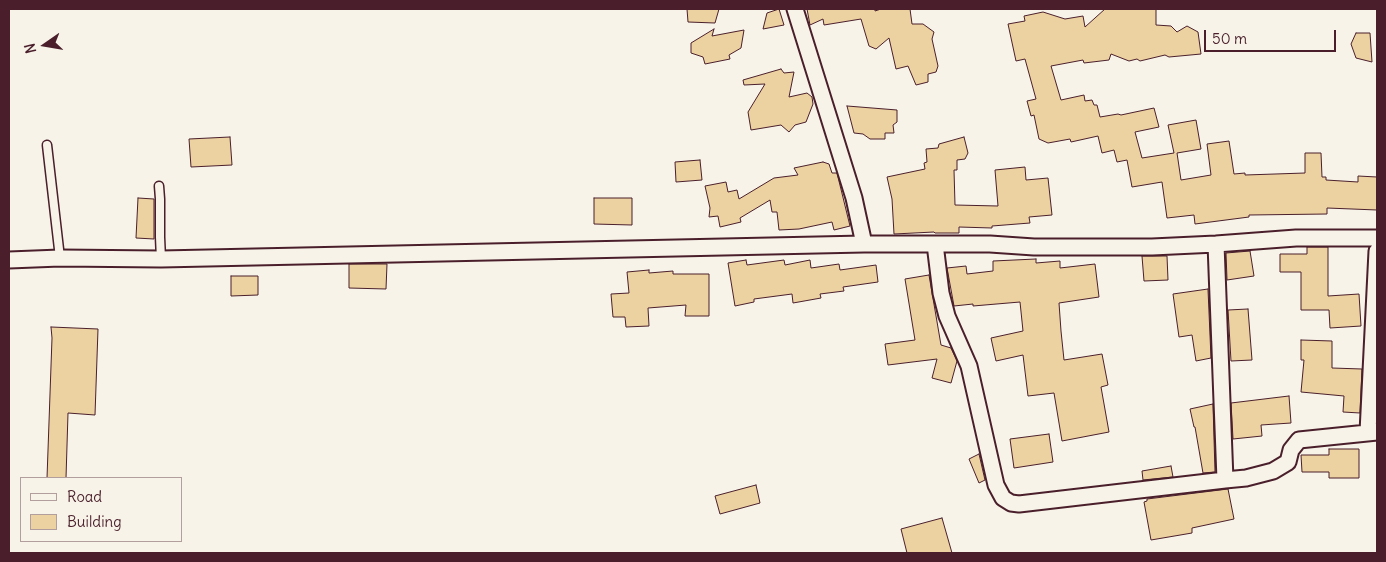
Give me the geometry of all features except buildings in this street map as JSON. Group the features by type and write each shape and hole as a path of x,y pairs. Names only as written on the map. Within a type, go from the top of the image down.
{"street":[{"path":"795,9 854,198 864,244"},
{"path":"9,260 60,258 162,259 864,244 1152,247 1296,238 1377,238"},
{"path":"935,244 941,293 947,316 969,366 996,485 1003,498 1011,503 1019,504 1246,478 1278,468 1288,462 1291,450 1299,440 1372,432 1377,251"},
{"path":"1216,244 1225,480"}],"lane":[{"path":"47,145 60,258"},
{"path":"159,186 162,259"}]}
